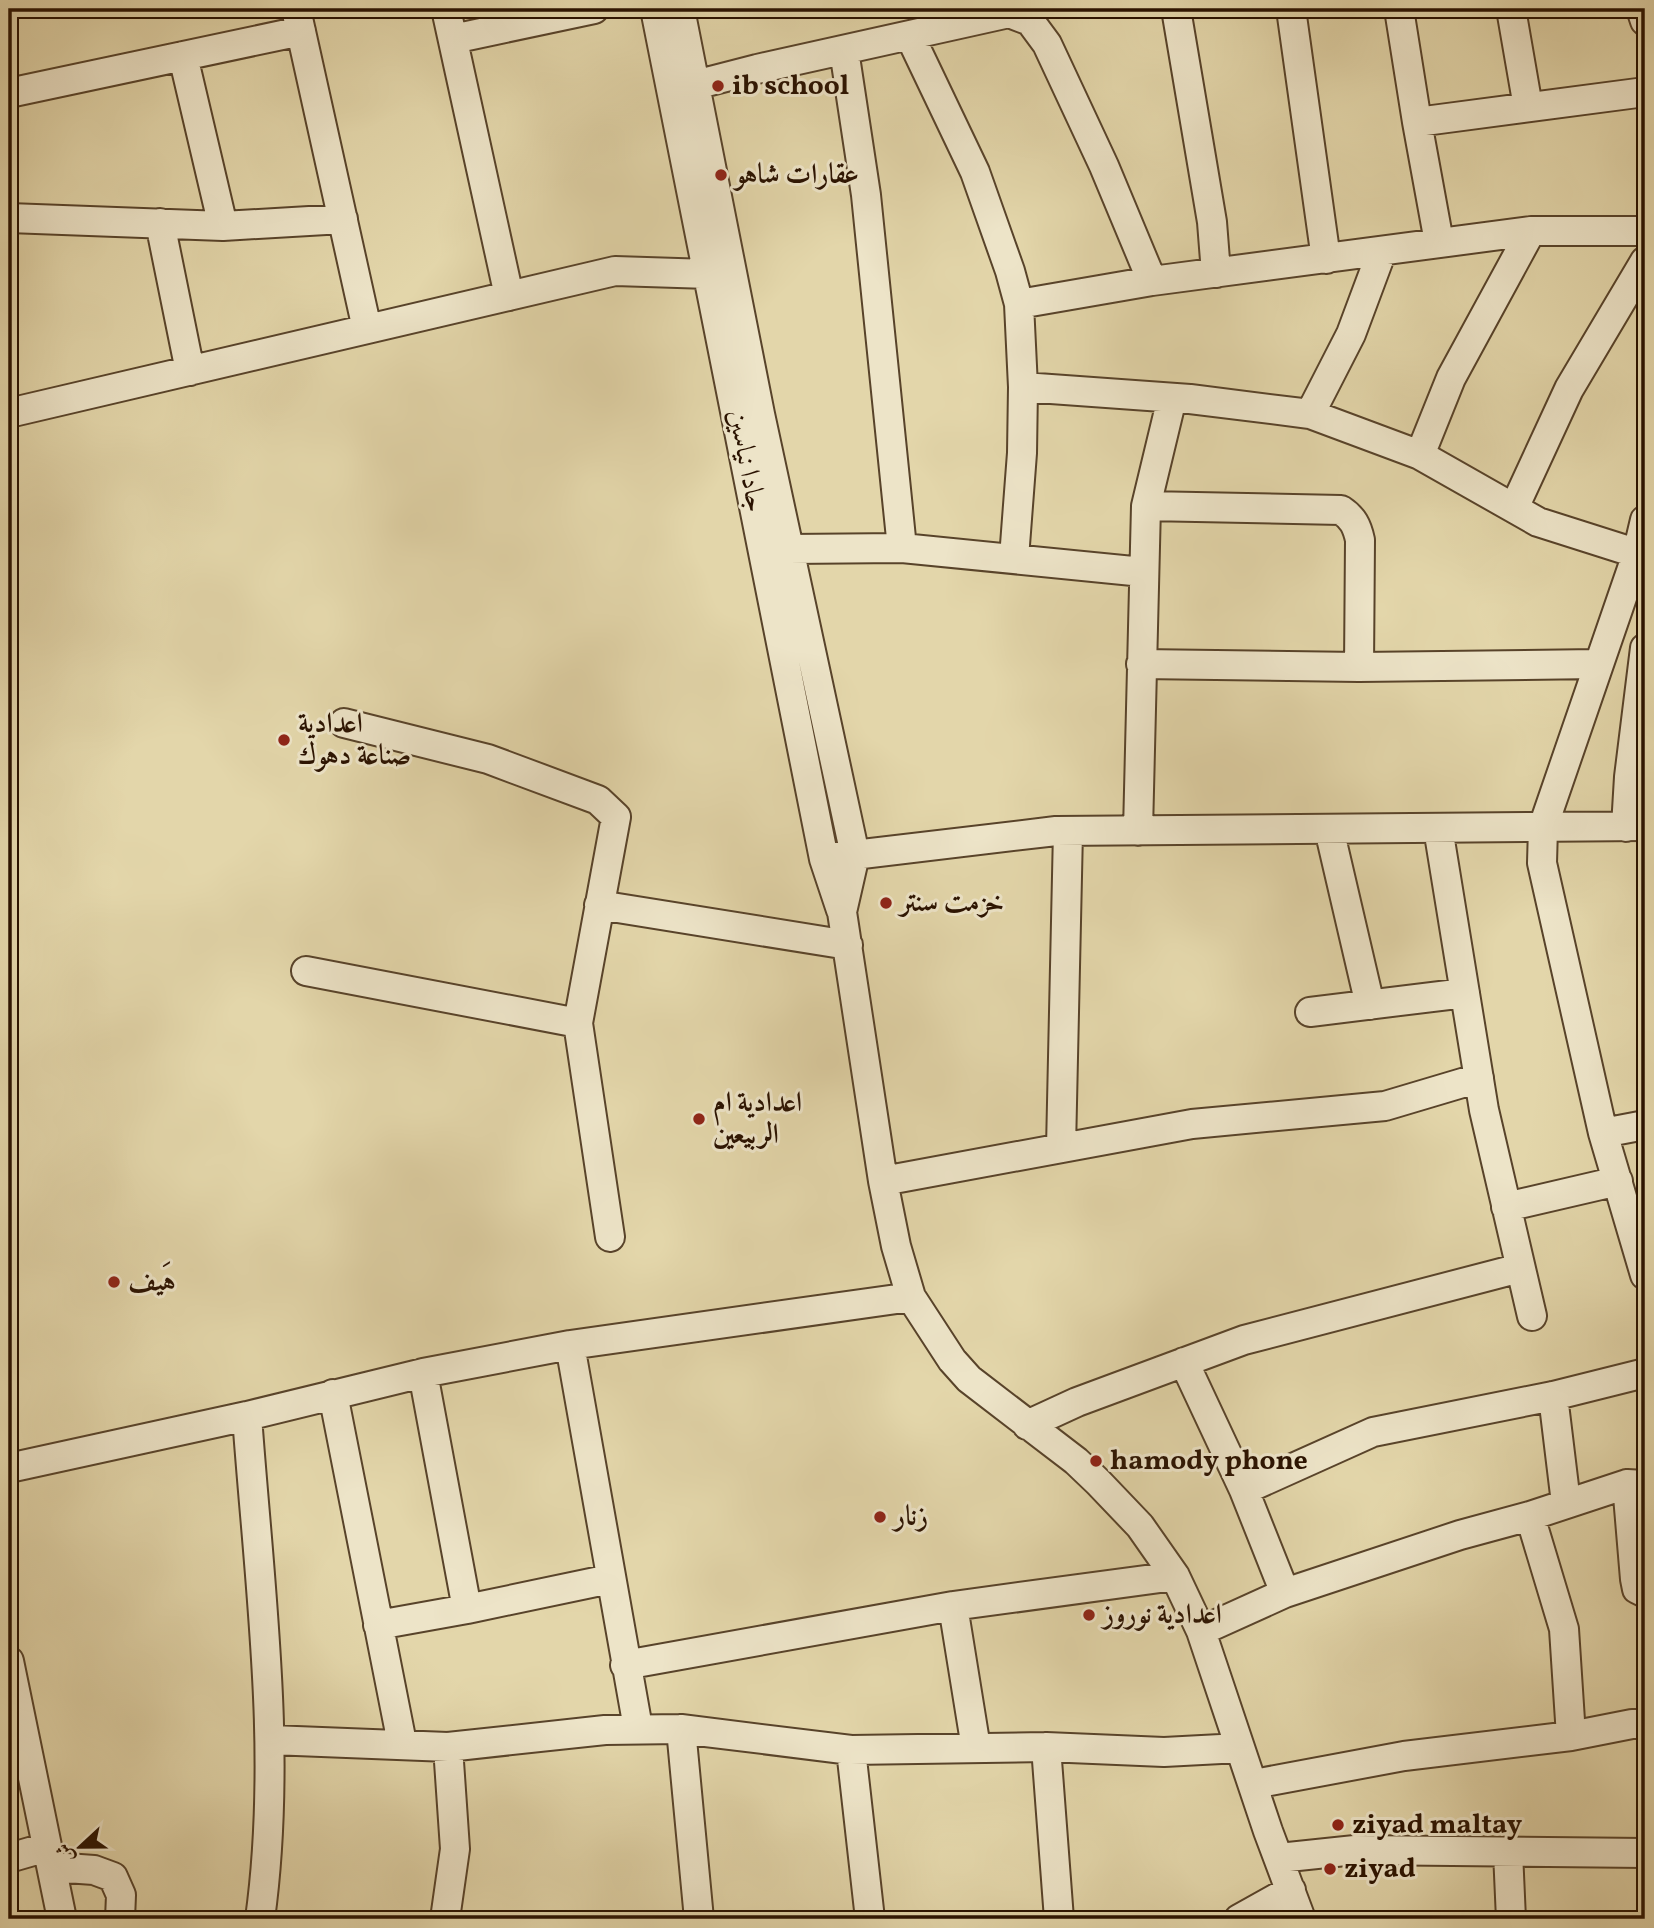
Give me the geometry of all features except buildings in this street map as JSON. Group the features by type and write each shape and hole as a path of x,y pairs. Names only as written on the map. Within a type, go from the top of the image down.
{"street":[{"path":"446,9 509,296"},
{"path":"453,39 594,9"},
{"path":"1176,9 1212,222 1216,273"},
{"path":"1291,9 1326,259"},
{"path":"1399,9 1439,242"},
{"path":"1511,9 1528,107"},
{"path":"1641,9 1645,21"},
{"path":"695,85 757,68 1009,13 1030,21 1047,44 1104,166 1152,281"},
{"name":"جادا نیاسین","path":"669,18 695,85 789,549 855,855"},
{"name":"جادا نیاسین","path":"669,18 709,274 824,859 842,912"},
{"path":"9,93 183,56 299,20 367,329"},
{"path":"910,36 975,172 1010,271 1018,304 1023,387 1022,453 1014,558"},
{"path":"844,50 866,195 902,548"},
{"path":"183,56 223,226"},
{"path":"1417,122 1645,92"},
{"path":"9,218 223,226 343,219"},
{"path":"160,223 190,371"},
{"path":"1018,304 1152,281 1439,242 1531,232 1645,231"},
{"path":"1420,455 1451,378 1531,232"},
{"path":"1310,414 1351,334 1382,251"},
{"path":"1514,508 1569,389 1645,261"},
{"path":"9,413 615,271 709,274"},
{"path":"1023,387 1172,398 1310,414 1420,455 1538,522 1641,555"},
{"path":"1138,831 1146,506 1172,398"},
{"path":"1146,506 1341,510 1351,517 1360,540 1359,667"},
{"path":"1645,520 1641,555 1597,664 1586,707 1542,827 1542,863 1603,1133 1645,1275"},
{"path":"789,549 902,548 1143,572"},
{"path":"824,859 1068,831 1636,826 1629,777 1645,648"},
{"path":"1141,664 1359,667 1597,664"},
{"path":"344,723 488,759 598,800 616,817 578,1023 610,1237"},
{"path":"1438,828 1479,1078 1532,1316"},
{"path":"1329,829 1370,1004"},
{"path":"1060,1148 1068,831"},
{"path":"855,855 842,912 883,1181 911,1297 952,1360 969,1379 1076,1461 1120,1503 1175,1576 1201,1631 1301,1919"},
{"path":"599,905 848,945"},
{"path":"306,971 578,1023"},
{"path":"1310,1012 1465,993"},
{"path":"883,1181 1192,1124 1385,1106 1479,1078"},
{"path":"1603,1133 1645,1125"},
{"path":"1506,1207 1618,1181"},
{"path":"1027,1425 1077,1402 1244,1340 1520,1268"},
{"path":"9,1468 247,1416 423,1373 570,1345 911,1297"},
{"path":"570,1345 638,1728"},
{"path":"1184,1362 1244,1490 1285,1593"},
{"path":"423,1373 467,1609"},
{"path":"1244,1490 1373,1432 1553,1396 1645,1373"},
{"path":"332,1394 402,1743"},
{"path":"1553,1396 1566,1503"},
{"path":"247,1416 271,1740 268,1838 260,1919"},
{"path":"1201,1631 1285,1593 1460,1535 1636,1485 1635,1579 1637,1589 1645,1593"},
{"path":"1530,1516 1564,1629 1571,1736"},
{"path":"625,1665 953,1606 1175,1576"},
{"path":"378,1625 610,1578"},
{"path":"953,1606 976,1748"},
{"path":"9,1661 62,1919"},
{"path":"1254,1784 1404,1756 1571,1736 1645,1724"},
{"path":"271,1740 402,1743 448,1747 638,1728 681,1728 851,1750 1046,1747 1164,1752 1240,1748"},
{"path":"681,1728 699,1919"},
{"path":"445,1919 455,1849 448,1747"},
{"path":"1046,1747 1059,1919"},
{"path":"851,1750 870,1919"},
{"path":"1279,1858 1355,1850 1645,1853"},
{"path":"1508,1853 1511,1919"},
{"path":"9,1858 49,1857 113,1877 121,1895 120,1919"},
{"path":"1239,1919 1291,1890"}],"place":[{"name":"ib school","path":"718,86"},
{"name":"عقارات شاهو","path":"721,175"},
{"name":"اعدادية صناعة دهوك","path":"284,740"},
{"name":"خزمت سنتر","path":"886,903"},
{"name":"اعدادية ام الربيعين","path":"699,1119"},
{"name":"هَيف","path":"114,1282"},
{"name":"hamody phone","path":"1096,1461"},
{"name":"زنار","path":"880,1517"},
{"name":"اعدادية نوروز","path":"1089,1615"},
{"name":"ziyad maltay","path":"1338,1825"},
{"name":"ziyad","path":"1330,1869"}]}
